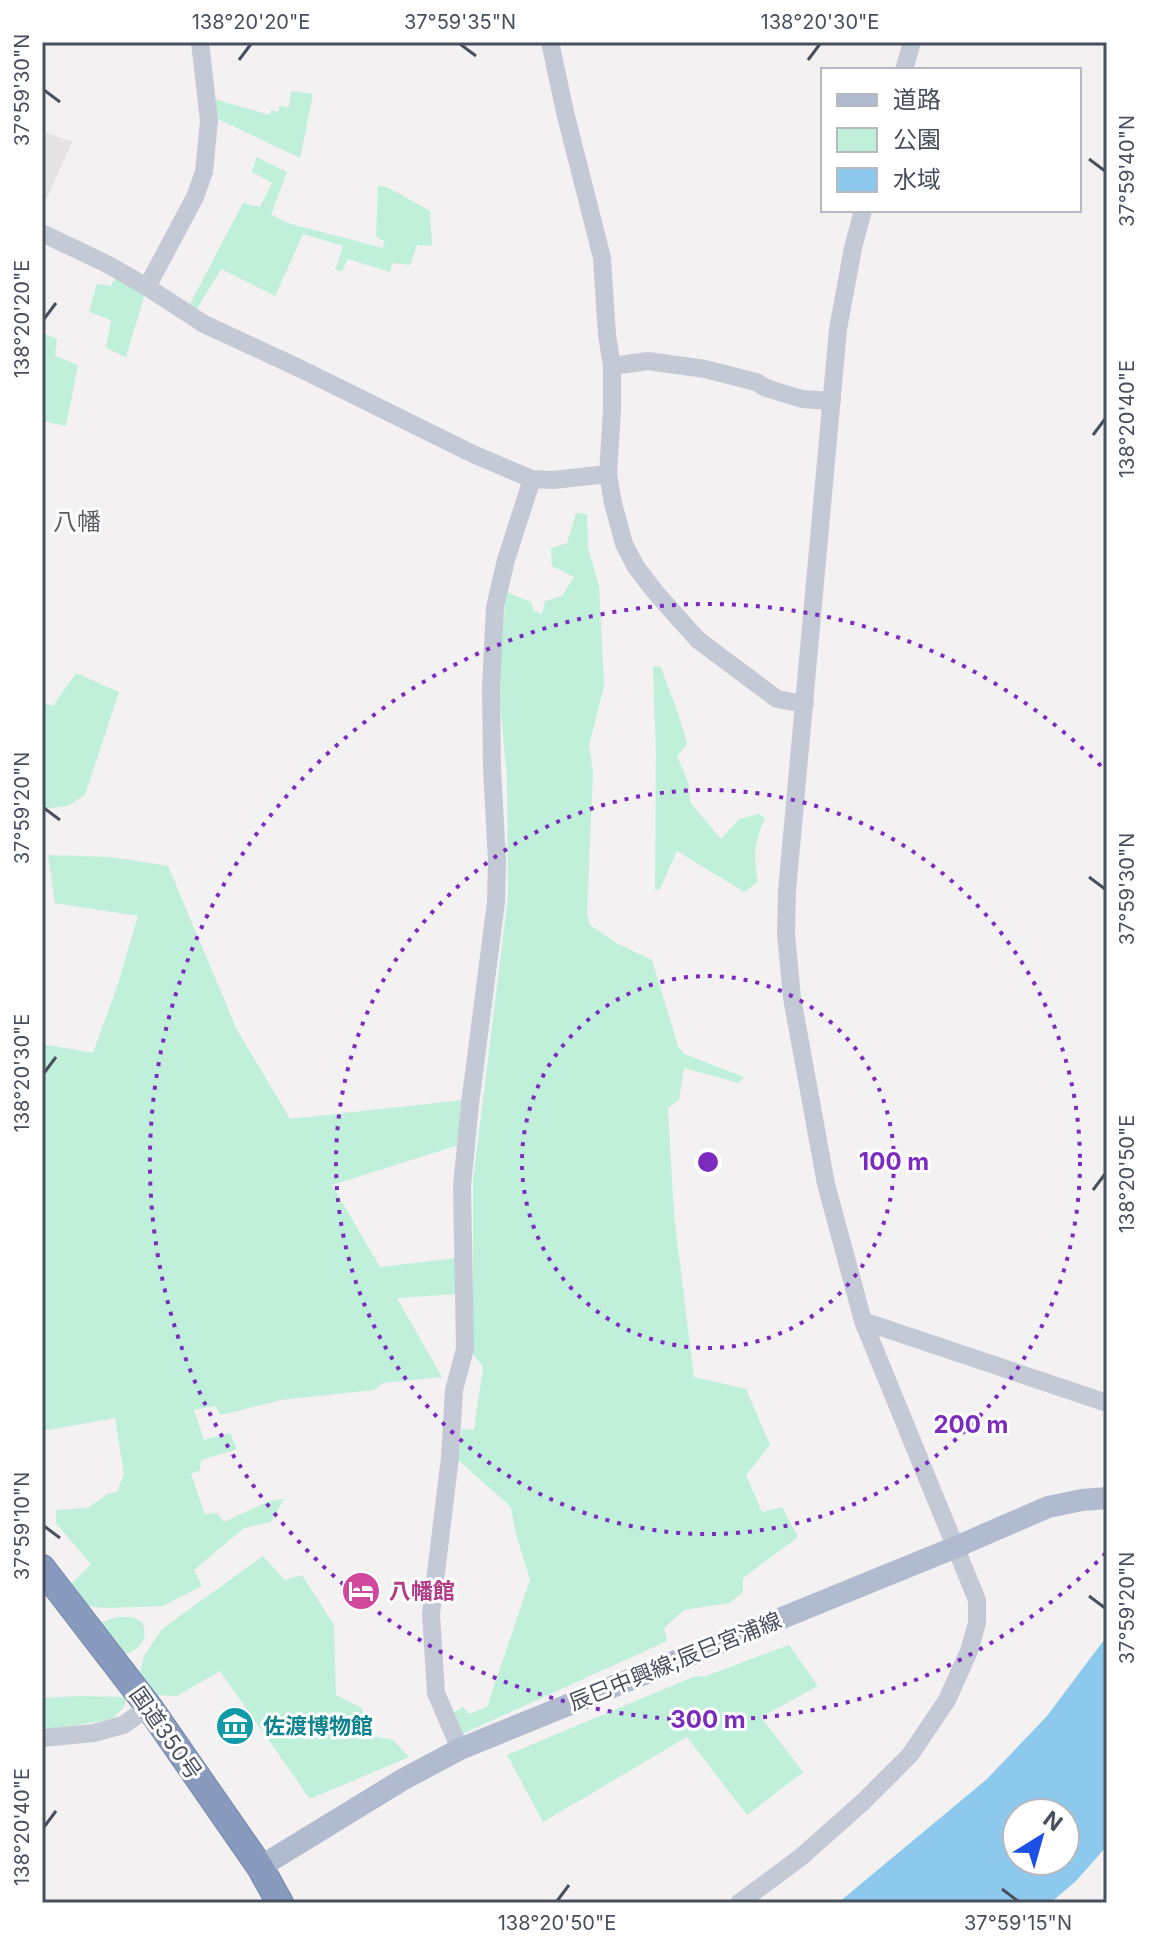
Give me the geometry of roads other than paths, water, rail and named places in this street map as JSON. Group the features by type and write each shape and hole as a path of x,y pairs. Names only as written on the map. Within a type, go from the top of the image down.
{"highway":[{"name":"国道350号","path":"42,1568 149,1707 260,1867 280,1903"}],"main road":[{"name":"辰巳中興線;辰巳宮浦線","path":"260,1867 402,1780 460,1749 1048,1507 1107,1498"}],"street":[{"path":"147,287 195,197 204,172 209,121 200,42"},
{"path":"550,42 602,258 612,366 608,474 624,544 636,567 698,640 777,699 805,704"},
{"path":"905,68 912,42"},
{"path":"739,1903 801,1857 910,1755 947,1700 969,1651 977,1623 977,1600 863,1321 826,1184 792,998 786,934 787,891 838,329 862,212"},
{"path":"42,233 107,264 204,324 475,455 532,479 608,474"},
{"path":"612,366 648,361 705,369 756,382 802,399 832,401"},
{"path":"460,1749 436,1693 431,1614 450,1457 454,1390 465,1349 462,1186 496,902 491,687 495,607 506,560 532,479"},
{"path":"863,1321 1107,1403"},
{"path":"42,1738 94,1733 123,1725 149,1707"}],"water":[{"path":"1107,1636 1107,1846 1081,1875 1081,1797 1001,1797 1001,1877 1079,1877 1075,1882 1050,1903 838,1903 987,1779 1047,1716"}],"place":[{"name":"八幡館","path":"361,1591"},
{"name":"佐渡博物館","path":"235,1726"}],"district":[{"name":"八幡","path":"77,522"}]}
